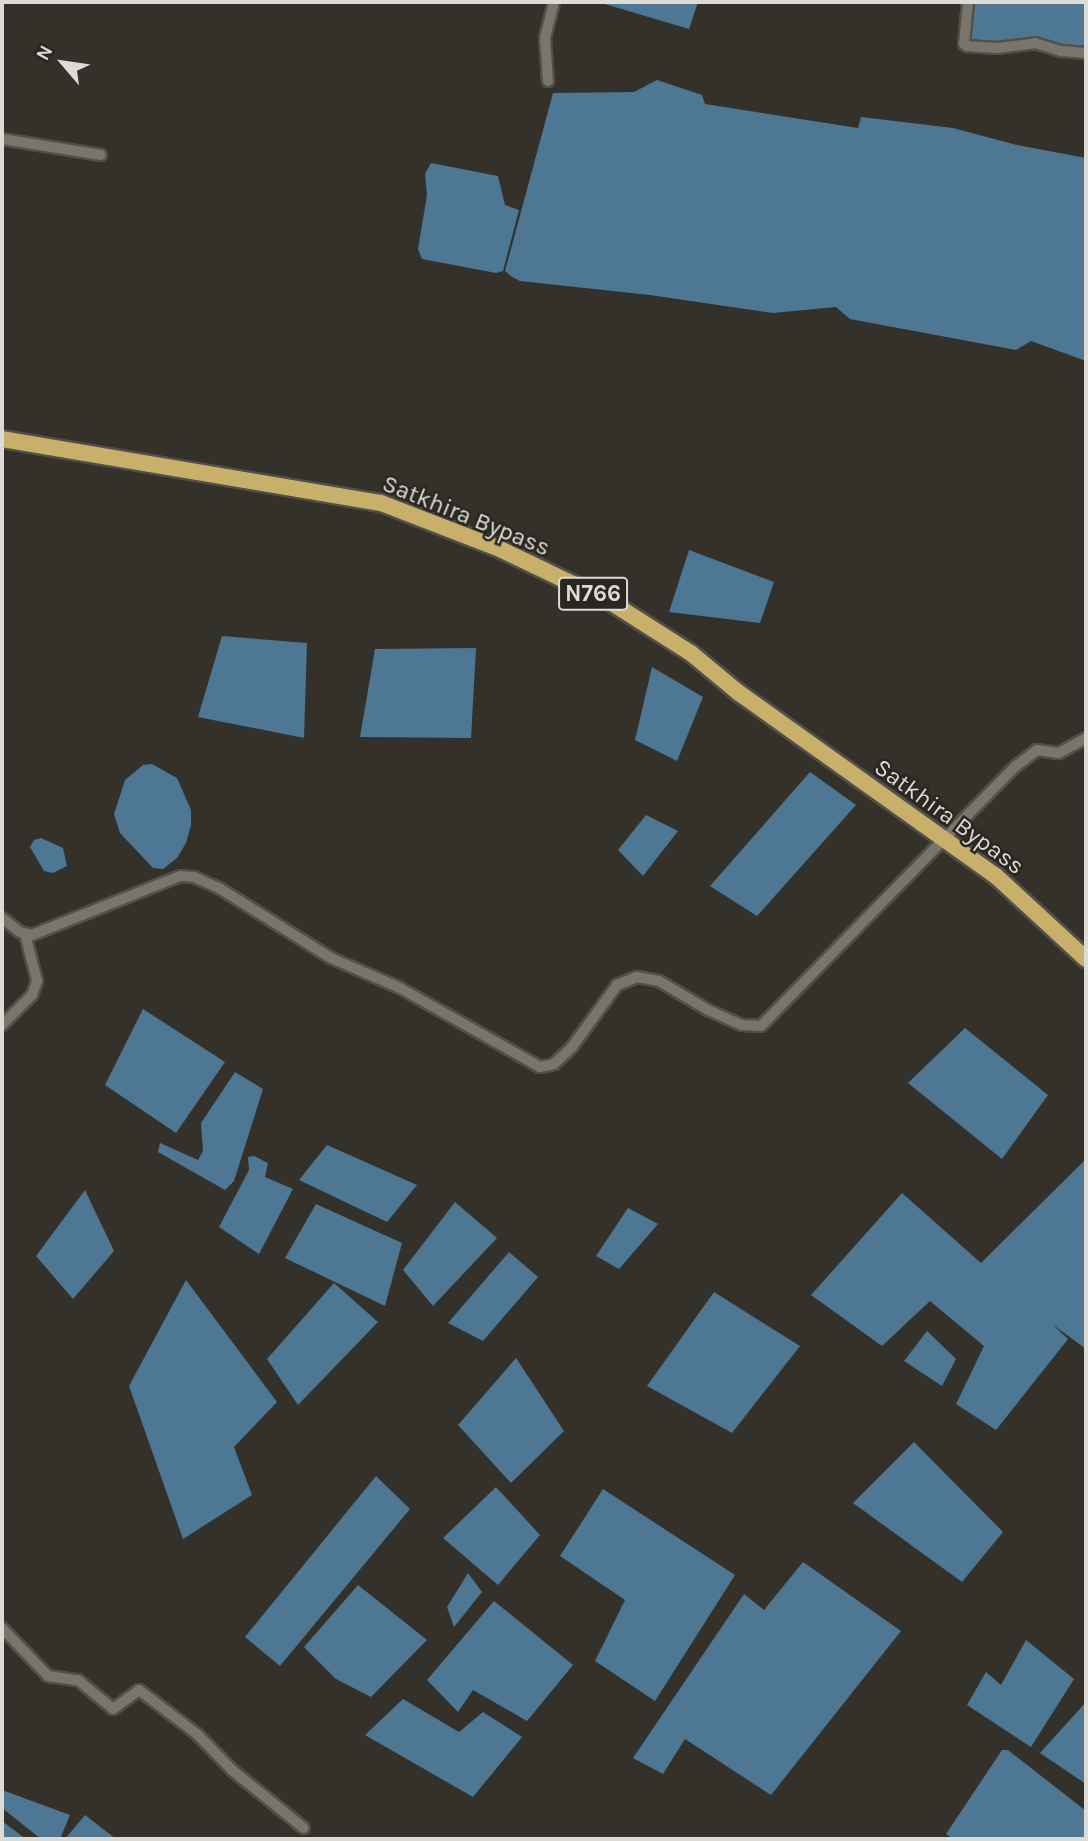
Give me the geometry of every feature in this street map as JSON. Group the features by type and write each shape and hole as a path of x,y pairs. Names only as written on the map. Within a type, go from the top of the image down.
{"highway":[{"name":"Satkhira Bypass","path":"2,439 381,503 500,549 612,603 692,654 739,693 996,876 1086,959"}],"street":[{"path":"548,81 545,38 554,2"},
{"path":"968,2 964,44 967,47 997,48 1035,43 1062,51 1086,53"},
{"path":"2,139 101,155"},
{"path":"25,934 46,930 180,876 194,877 219,888 331,958 400,988 540,1067 554,1064 572,1047 617,985 636,977 659,981 708,1010 742,1025 761,1026 1016,766 1037,750 1059,753 1086,738"},
{"path":"2,918 25,934 37,981 32,995 2,1025"},
{"path":"2,1628 48,1676 78,1681 113,1709 139,1690 197,1734 232,1770 304,1828"}],"water":[{"path":"598,2 698,2 689,29"},
{"path":"975,2 1086,2 1086,48 1060,46 1042,40 1006,43 969,41"},
{"path":"657,80 702,95 705,104 858,128 861,117 953,128 1017,145 1086,158 1086,361 1031,341 1016,350 850,319 836,307 773,313 650,295 520,281 512,277 505,271 553,93 634,92"},
{"path":"431,163 498,176 505,205 519,210 503,271 496,273 422,259 418,249 427,195 425,174"},
{"path":"689,550 774,582 760,623 669,612"},
{"path":"222,636 307,643 304,738 198,717"},
{"path":"476,648 471,738 360,737 375,649"},
{"path":"652,667 703,697 677,761 635,740"},
{"path":"152,764 177,778 191,810 191,825 186,843 177,858 163,869 153,868 120,833 114,814 125,780 143,765"},
{"path":"810,772 856,805 757,916 710,886"},
{"path":"646,815 678,831 643,876 618,850"},
{"path":"41,838 63,848 67,866 53,873 44,871 30,847 34,840"},
{"path":"143,1009 225,1062 176,1133 105,1085"},
{"path":"965,1028 1048,1095 1002,1159 908,1083"},
{"path":"235,1072 263,1089 234,1181 225,1190 158,1152 160,1143 198,1160 203,1151 201,1123"},
{"path":"327,1145 417,1185 387,1222 299,1180"},
{"path":"254,1156 268,1163 265,1177 293,1189 259,1254 219,1227 249,1170 248,1157"},
{"path":"1086,1159 1086,1349 1052,1324 1068,1339 996,1430 956,1404 984,1346 930,1301 882,1346 811,1295 902,1193 981,1263"},
{"path":"85,1190 114,1251 73,1299 36,1256"},
{"path":"455,1202 497,1238 433,1306 403,1270"},
{"path":"316,1204 402,1243 385,1306 285,1258"},
{"path":"628,1208 658,1224 619,1269 596,1256"},
{"path":"509,1252 538,1277 483,1341 448,1323"},
{"path":"186,1280 277,1402 234,1447 252,1495 183,1539 129,1386"},
{"path":"334,1283 378,1322 298,1405 267,1359"},
{"path":"714,1292 800,1346 732,1433 647,1386"},
{"path":"927,1331 956,1359 942,1386 904,1361"},
{"path":"516,1358 564,1431 511,1483 458,1425"},
{"path":"914,1442 1003,1532 962,1582 853,1503"},
{"path":"376,1476 410,1509 280,1666 245,1637"},
{"path":"496,1487 540,1535 498,1585 443,1538"},
{"path":"603,1489 735,1575 655,1701 595,1661 625,1600 560,1556"},
{"path":"803,1562 901,1631 771,1795 685,1739 663,1774 633,1758 744,1594 764,1610"},
{"path":"468,1573 482,1592 454,1627 447,1607"},
{"path":"358,1585 427,1640 371,1697 336,1679 304,1647"},
{"path":"494,1601 573,1665 527,1721 473,1690 458,1712 427,1680"},
{"path":"1026,1640 1074,1679 1031,1747 967,1705 986,1672 1001,1685"},
{"path":"403,1699 459,1732 483,1712 522,1737 473,1797 365,1735"},
{"path":"1086,1702 1086,1784 1040,1753"},
{"path":"1002,1750 1008,1750 1086,1811 1086,1839 953,1839 946,1834"},
{"path":"2,1790 70,1815 60,1839 41,1839 2,1808"},
{"path":"85,1815 116,1839 65,1839"},
{"path":"2,1821 26,1839 2,1839"}]}
